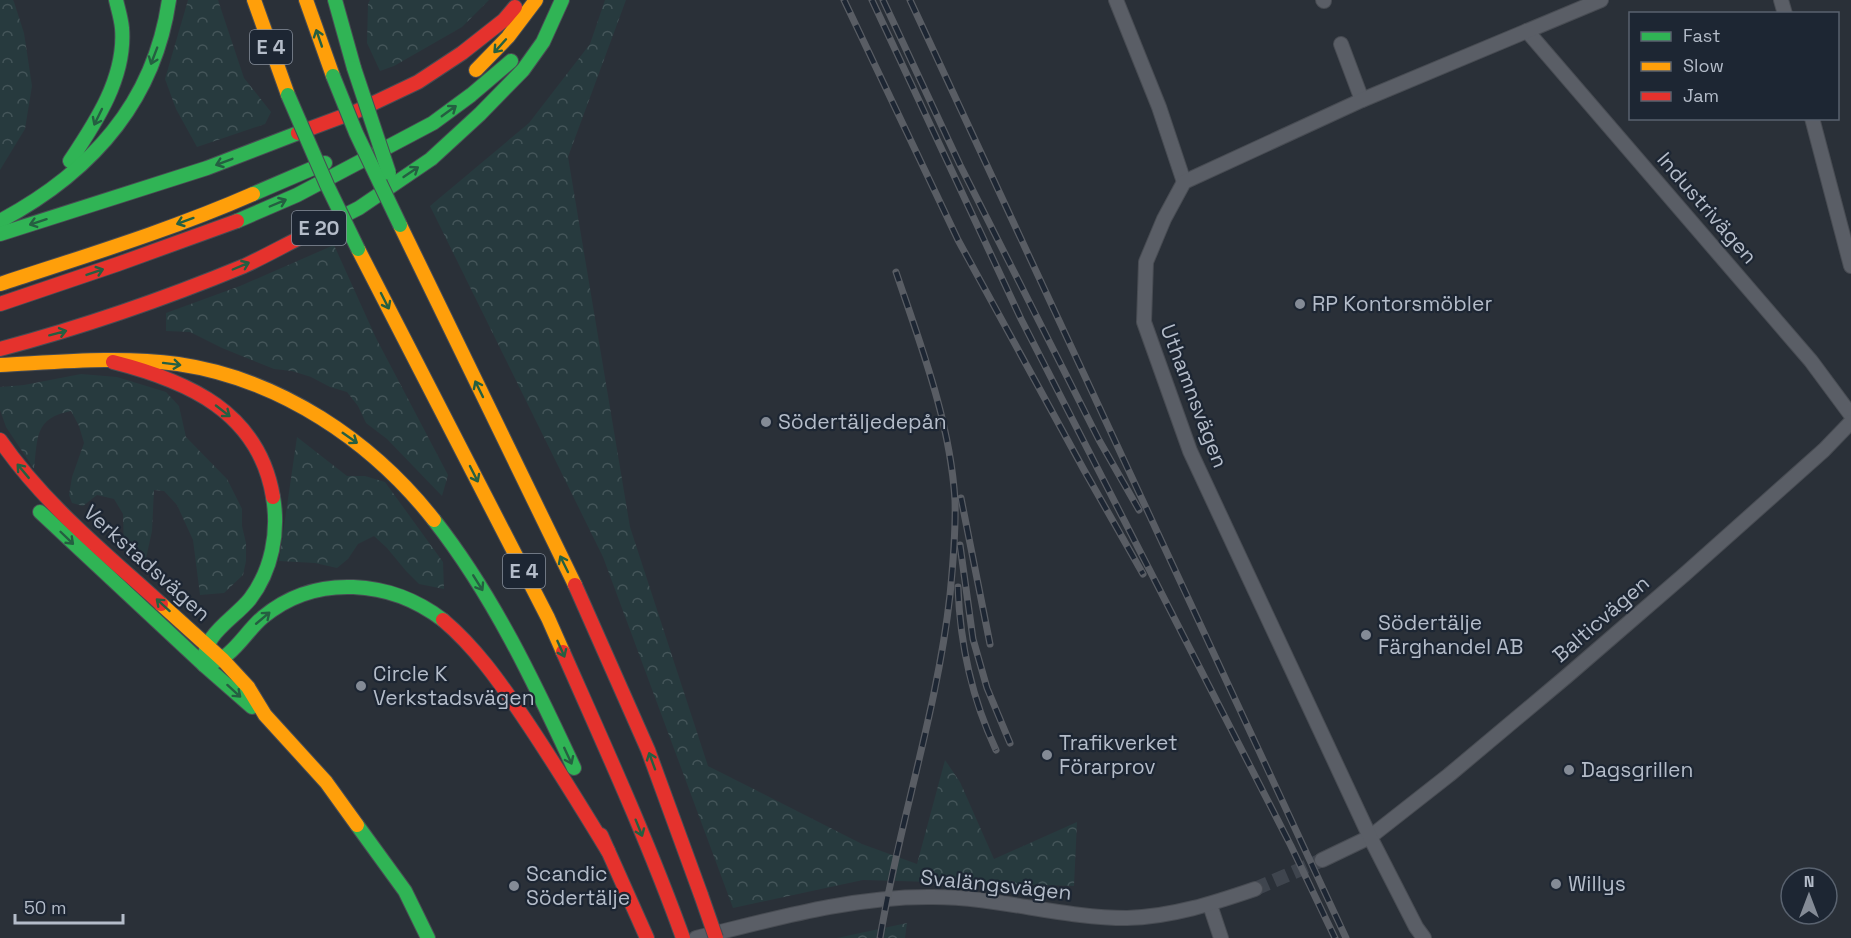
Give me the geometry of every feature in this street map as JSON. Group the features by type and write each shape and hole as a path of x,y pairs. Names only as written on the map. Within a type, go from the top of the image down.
{"main road":[{"path":"48,193 95,123 110,88 120,55 122,28 116,0"},
{"path":"0,221 48,193 86,162 118,127 140,91 155,56 167,17 169,0"},
{"name":"E 4","path":"254,0 288,95 327,185 548,618 614,768 683,938"},
{"name":"E 4","path":"306,0 356,133 402,224 416,261 587,611 648,750 716,938"},
{"path":"335,0 402,224"},
{"path":"0,234 207,168 357,111 418,82 462,53 504,20 521,0"},
{"path":"467,77 492,56 520,26 536,0"},
{"path":"0,304 118,264 297,195 433,123 508,65 562,0"},
{"name":"E 20","path":"1,349 126,311 234,269 359,208 431,159 487,107 523,70 543,42 562,0"},
{"path":"0,284 114,247 219,209 344,154 388,130"},
{"path":"3,365 48,362 148,362 201,368 245,380 304,408 355,441 408,489 457,550 501,620 573,767 647,938"},
{"path":"113,362 195,390 228,413 253,441 268,471 275,503 275,533 270,562 252,596 206,645 202,658 204,665 223,660 262,617 289,600 323,588 358,586 391,592 430,611 465,640 494,673 545,748 608,851"},
{"name":"Verkstadsvägen","path":"0,440 18,466 57,510 223,660 248,687 265,715"},
{"name":"Verkstadsvägen","path":"35,506 238,696 265,715 326,782 405,891 428,938"}],"street":[{"path":"1116,0 1159,107 1184,182 1362,100 1601,0"},
{"name":"Industrivägen","path":"1527,31 1811,362 1851,415"},
{"path":"1341,44 1362,100"},
{"path":"1813,120 1851,266"},
{"name":"Uthamnsvägen","path":"1184,182 1164,219 1146,262 1143,322 1190,451 1370,837 1416,927 1424,938"},
{"name":"Balticvägen","path":"1370,837 1449,775 1567,676 1816,458 1851,422"},
{"path":"1322,860 1370,837"},
{"name":"Svalängsvägen","path":"696,938 818,909 879,899 967,898 1088,915 1128,918 1166,914 1210,905 1255,889"},
{"path":"1210,905 1221,938"}],"green space":[{"path":"0,0 13,0 14,2 24,33 32,86 25,129 0,170"},
{"path":"188,0 218,0 244,78 271,112 265,124 197,147 176,109 165,79"},
{"path":"370,0 489,0 462,27 394,66 380,71 367,43"},
{"path":"605,0 626,0 568,157 630,527 708,766 862,844 917,864 945,760 960,782 994,859 1077,822 1074,886 863,880 733,908 603,557 430,206 529,123 590,44"},
{"path":"334,245 376,338 448,475 442,496 387,439 366,423 358,406 347,392 292,371 274,369 190,332 166,331 166,313 240,286"},
{"path":"81,374 117,377 166,392 179,406 186,437 227,479 242,509 246,561 243,575 224,593 200,595 193,540 177,505 164,491 154,490 152,531 145,563 124,553 123,514 114,499 97,495 83,506 72,503 69,495 72,477 84,443 71,411 59,414 44,424 38,439 34,469 6,427 0,410 0,387 24,385"},
{"path":"297,437 347,476 365,476 385,482 443,562 444,589 419,584 374,536 358,544 348,559 337,568 315,563 279,561"},
{"path":"907,923 905,938 837,938"}],"tunnel":[{"path":"1255,889 1322,860"}],"railway":[{"path":"844,0 958,240 1143,574"},
{"path":"872,0 1021,319 1291,846 1335,938"},
{"path":"883,0 960,165 1099,440 1139,510"},
{"path":"910,0 1346,938"},
{"path":"880,938 944,639 955,524 952,471 941,413 896,272"},
{"path":"961,498 990,644"},
{"path":"960,545 973,639 987,688 1010,743"},
{"path":"958,587 961,629 969,671 980,711 996,750"}],"traffic: fast":[{"path":"70,161 99,115 119,64 122,28 116,0"},
{"path":"0,221 62,181 113,132 133,103 149,72 161,37 169,0"},
{"path":"335,0 354,68"},
{"path":"314,231 359,208 431,159 480,114 523,70 543,42 562,0"},
{"path":"237,221 297,195 433,123 511,61"},
{"path":"354,68 389,173"},
{"path":"333,76 356,133 400,225"},
{"path":"288,95 358,249"},
{"path":"0,234 207,168 298,133"},
{"path":"253,194 325,163"},
{"path":"273,497 274,537 264,576 250,599 213,636 205,654 204,665 223,658 263,617 284,603 306,593 330,588 353,587 400,596 443,620"},
{"path":"40,512 252,707"},
{"path":"434,520 494,609 528,672 574,768"},
{"path":"357,825 405,891 428,938"}],"traffic: slow":[{"path":"254,0 288,95"},
{"path":"306,0 333,76"},
{"path":"476,70 508,37 536,0"},
{"path":"0,284 159,231 253,194"},
{"path":"400,225 575,585"},
{"path":"358,249 548,618 563,652"},
{"path":"0,365 134,360 178,364 216,372 252,384 287,399 321,418 353,440 382,464 434,520"},
{"path":"161,604 223,660 248,687 265,715 326,782 357,825"}],"traffic: jam":[{"path":"298,133 357,111 418,82 462,53 504,20 515,7"},
{"path":"0,304 237,221"},
{"path":"0,349 93,322 184,290 244,266 314,231"},
{"path":"113,362 168,379 216,405 236,422 253,443 265,468 273,497"},
{"path":"0,440 55,506 161,604"},
{"path":"575,585 648,750 701,895"},
{"path":"443,620 476,653 504,690 555,765 608,851"},
{"path":"563,652 641,830 683,938"},
{"path":"601,835 647,938"},
{"path":"701,895 716,938"}],"place":[{"name":"RP Kontorsmöbler","path":"1300,304"},
{"name":"Södertäljedepån","path":"766,422"},
{"name":"Södertälje Färghandel AB","path":"1366,635"},
{"name":"Circle K Verkstadsvägen","path":"361,686"},
{"name":"Trafikverket Förarprov","path":"1047,755"},
{"name":"Dagsgrillen","path":"1569,770"},
{"name":"Willys","path":"1556,884"},
{"name":"Scandic Södertälje","path":"514,886"}]}
